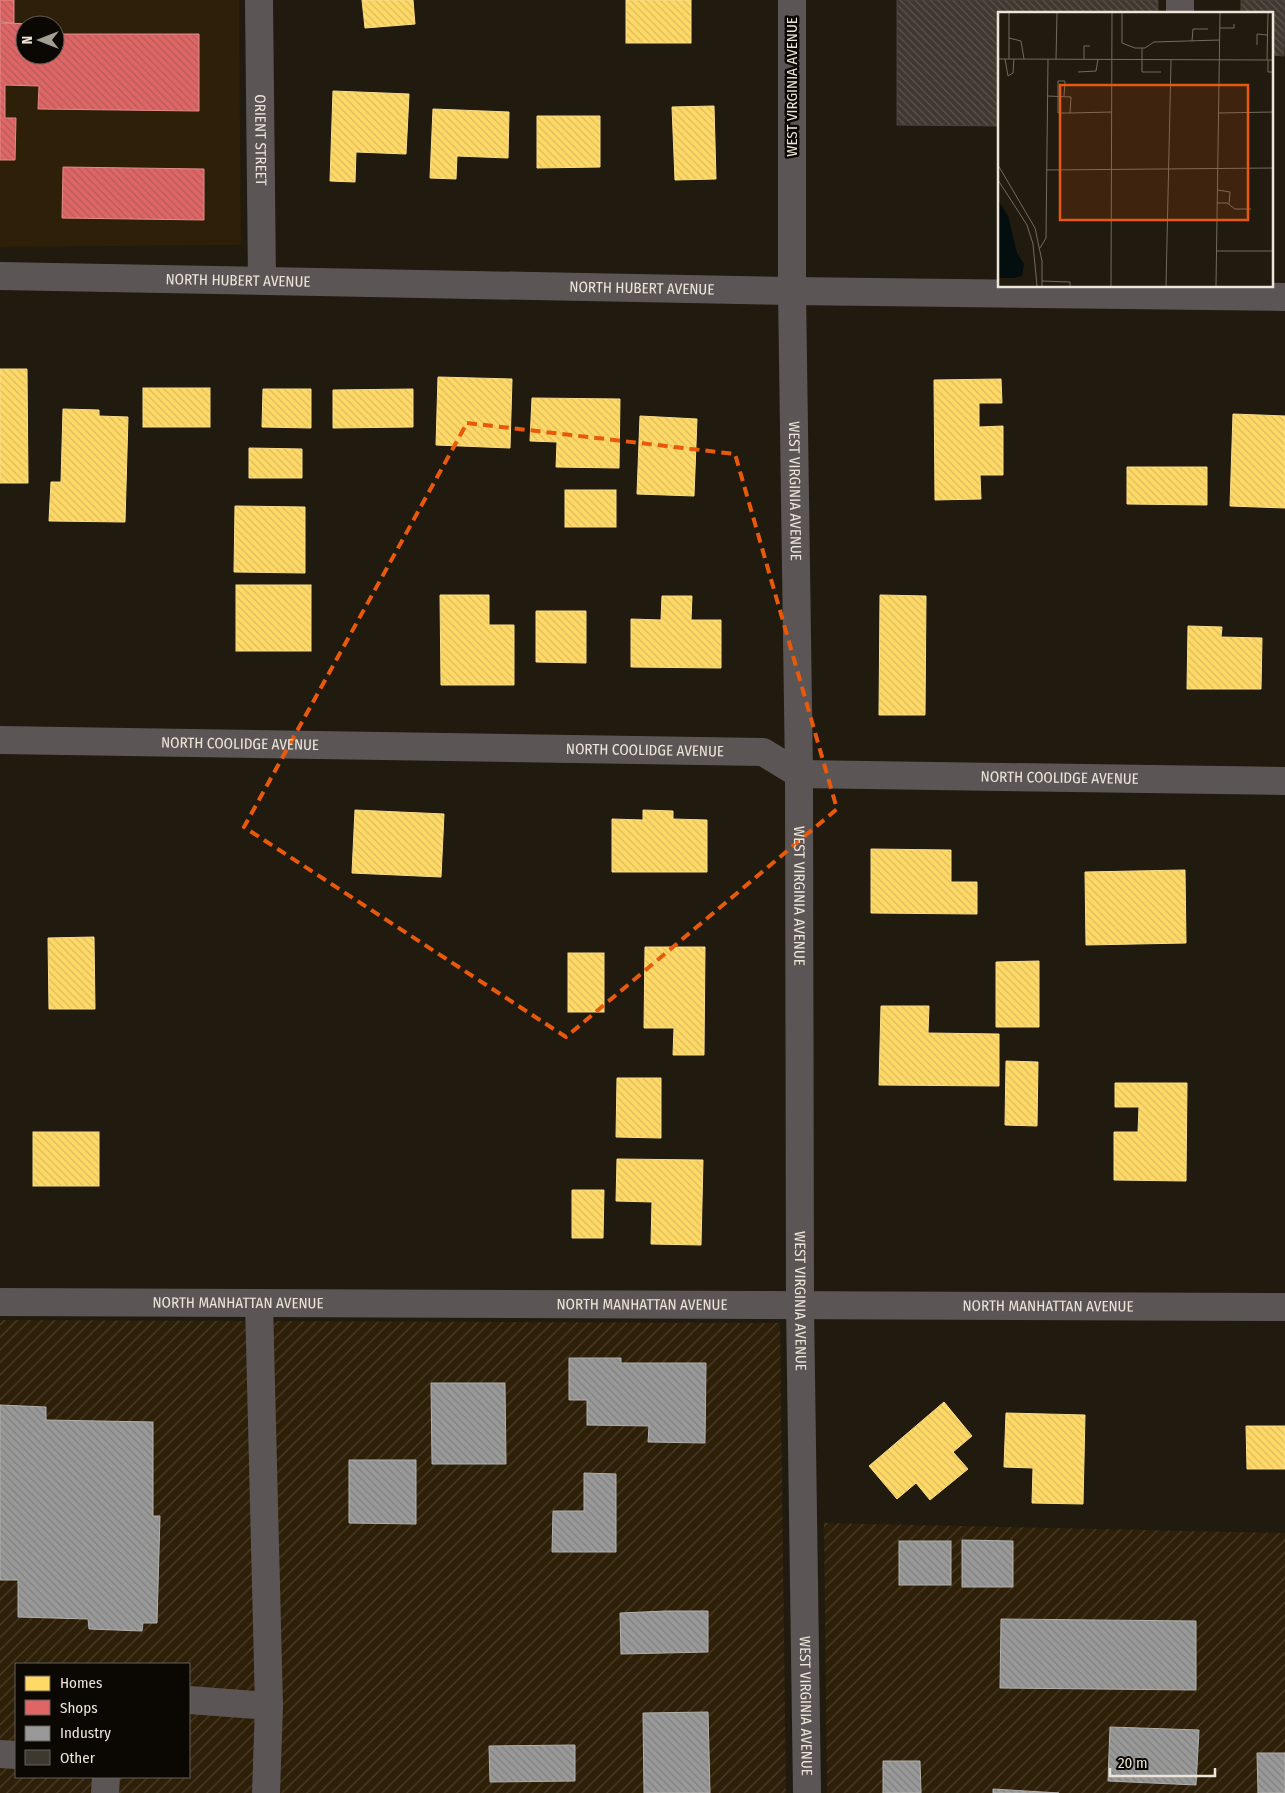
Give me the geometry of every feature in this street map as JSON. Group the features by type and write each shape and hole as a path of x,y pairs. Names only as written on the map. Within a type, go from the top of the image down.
{"street":[{"name":"ORIENT STREET","path":"260,0 262,280"},
{"name":"WEST VIRGINIA AVENUE","path":"792,0 792,291 799,774 800,1304 807,1793"},
{"name":"NORTH HUBERT AVENUE","path":"0,276 792,291 1126,291 1285,297"},
{"name":"NORTH COOLIDGE AVENUE","path":"0,740 763,752 799,774 1285,781"},
{"name":"NORTH MANHATTAN AVENUE","path":"0,1302 1285,1307"},
{"path":"259,1303 269,1706 266,1793"},
{"path":"190,1700 269,1706"},
{"path":"0,1754 15,1755"},
{"path":"105,1793 106,1778"}],"highlighted area":[{"path":"467,423 735,454 837,809 566,1037 244,827"}],"shaded area":[{"path":"0,0 239,0 241,245 0,247"},
{"path":"0,1320 780,1323 786,1793 0,1793"},
{"path":"824,1523 1285,1533 1285,1793 827,1793"}],"building: Homes":[{"path":"362,0 413,0 415,24 365,28"},
{"path":"626,0 691,0 691,43 626,43"},
{"path":"333,91 409,94 406,154 356,152 355,182 330,181"},
{"path":"714,106 716,179 675,180 672,107"},
{"path":"433,109 509,112 508,158 457,156 456,179 430,178"},
{"path":"537,116 600,116 600,167 537,168"},
{"path":"0,369 27,369 28,483 0,483"},
{"path":"438,377 512,379 510,448 436,445"},
{"path":"1001,379 1002,403 979,403 979,427 1003,426 1003,475 980,475 981,499 935,500 934,380"},
{"path":"143,388 210,388 210,427 143,427"},
{"path":"263,389 311,389 311,428 262,427"},
{"path":"413,389 413,427 333,428 333,390"},
{"path":"532,398 620,399 619,468 556,467 557,442 530,441"},
{"path":"63,409 99,410 99,416 128,417 125,522 49,521 51,482 61,482"},
{"path":"1233,414 1285,416 1285,508 1230,506"},
{"path":"640,416 697,419 694,496 637,494"},
{"path":"249,448 302,449 302,478 249,478"},
{"path":"1127,467 1207,467 1207,505 1127,504"},
{"path":"565,490 616,490 616,527 565,527"},
{"path":"235,506 305,507 305,573 234,572"},
{"path":"236,585 311,585 311,651 236,651"},
{"path":"440,595 489,595 489,625 514,625 514,685 441,685"},
{"path":"880,595 926,596 925,715 879,715"},
{"path":"662,596 692,596 691,620 721,620 721,668 631,667 631,619 661,620"},
{"path":"536,611 586,611 586,663 536,662"},
{"path":"1188,626 1222,627 1221,637 1262,638 1261,689 1187,689"},
{"path":"355,810 444,814 441,877 352,873"},
{"path":"643,810 673,811 673,819 707,820 707,872 612,872 612,819 643,820"},
{"path":"871,849 951,850 951,882 977,882 977,914 871,913"},
{"path":"1185,870 1186,943 1086,945 1085,872"},
{"path":"94,937 95,1009 49,1009 48,938"},
{"path":"645,947 705,947 704,1055 673,1055 674,1028 644,1028"},
{"path":"568,953 604,953 604,1012 568,1012"},
{"path":"1039,961 1039,1027 996,1027 996,962"},
{"path":"881,1006 929,1006 928,1033 999,1034 999,1086 879,1085"},
{"path":"1006,1061 1038,1062 1037,1126 1005,1125"},
{"path":"617,1078 661,1078 661,1138 616,1137"},
{"path":"1115,1083 1187,1083 1186,1181 1114,1180 1114,1132 1138,1132 1139,1107 1115,1107"},
{"path":"33,1132 99,1132 99,1186 33,1186"},
{"path":"617,1159 703,1160 701,1245 651,1244 652,1202 616,1201"},
{"path":"572,1190 604,1190 603,1238 572,1238"},
{"path":"944,1402 972,1436 953,1452 968,1469 930,1500 916,1483 897,1499 869,1466"},
{"path":"1006,1413 1085,1415 1083,1504 1032,1503 1033,1468 1004,1467"},
{"path":"1246,1426 1285,1426 1285,1469 1247,1469"}],"building: Shops":[{"path":"0,0 14,0 14,23 0,22"},
{"path":"0,23 15,23 15,65 65,65 65,34 199,34 199,111 38,109 39,86 5,85 5,118 16,118 15,160 0,160"},
{"path":"63,167 204,169 204,220 62,218"}],"building: Industry":[{"path":"569,1358 621,1358 621,1363 706,1363 705,1443 648,1442 649,1426 587,1425 587,1400 569,1400"},
{"path":"431,1383 505,1383 506,1464 432,1464"},
{"path":"0,1405 46,1407 46,1420 153,1422 153,1516 160,1516 157,1623 143,1623 142,1631 89,1629 88,1619 18,1617 18,1580 0,1580"},
{"path":"349,1460 416,1460 416,1524 349,1523"},
{"path":"584,1473 616,1474 616,1552 552,1552 553,1511 584,1511"},
{"path":"962,1540 1013,1541 1013,1587 962,1587"},
{"path":"899,1541 951,1541 951,1585 899,1585"},
{"path":"708,1611 708,1652 621,1654 620,1613"},
{"path":"1001,1619 1196,1621 1196,1690 1000,1688"},
{"path":"708,1712 710,1793 644,1793 643,1713"},
{"path":"1110,1727 1199,1730 1196,1785 1108,1781"},
{"path":"575,1745 575,1781 490,1782 489,1746"},
{"path":"1257,1753 1285,1753 1285,1793 1258,1793"},
{"path":"883,1761 920,1761 921,1793 883,1793"},
{"path":"993,1789 1059,1793 993,1793"}],"building: Other":[{"path":"897,0 1158,0 1158,12 998,12 998,126 897,125"},
{"path":"1241,0 1285,0 1284,56 1272,55 1272,12 1241,12"}]}
